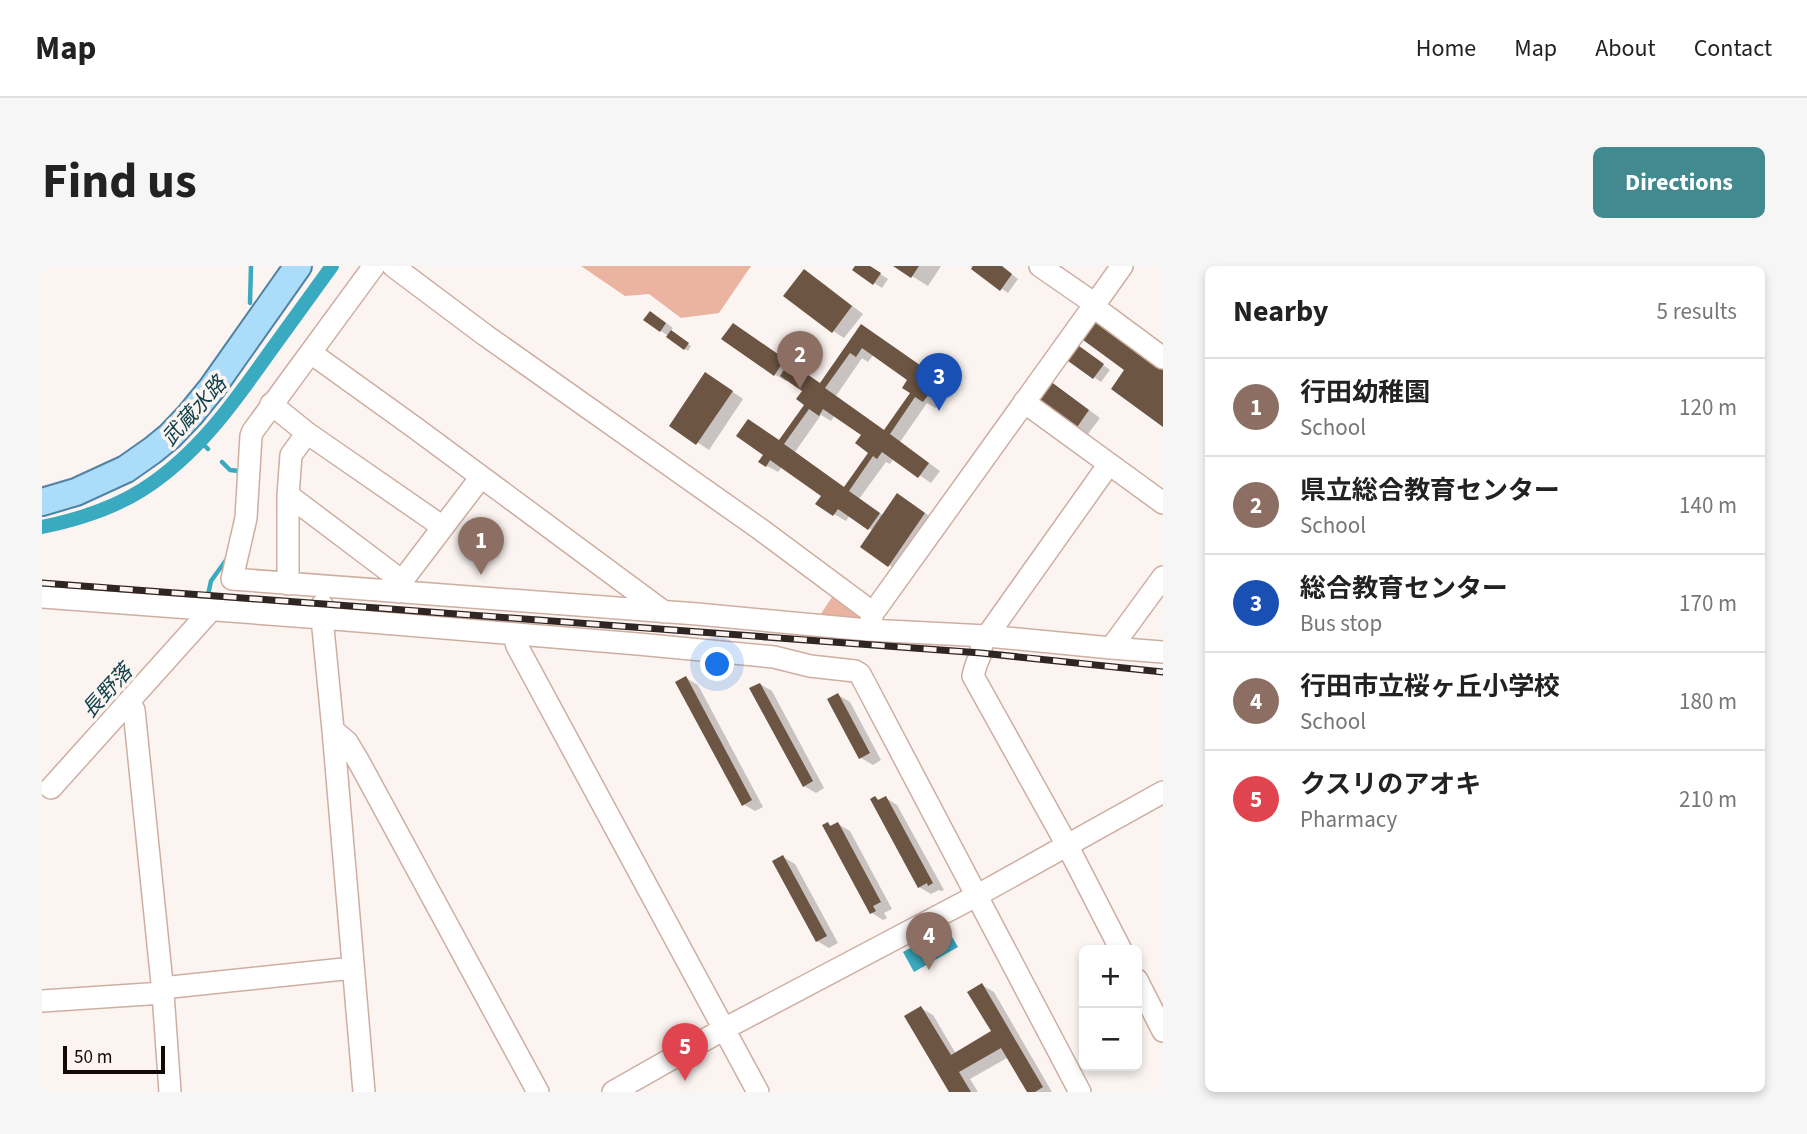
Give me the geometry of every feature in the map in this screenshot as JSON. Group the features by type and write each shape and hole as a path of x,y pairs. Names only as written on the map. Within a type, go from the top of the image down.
{"main road":[{"path":"42,502 76,492 125,469 170,436 212,388 298,266"}],"street":[{"path":"374,266 271,404 251,436 246,517 232,579 324,586 400,586 664,612 871,622 985,636 1163,652"},
{"path":"393,266 485,335 760,529 871,622"},
{"path":"1040,266 1095,304 1094,307 1163,358"},
{"path":"871,622 1122,266"},
{"path":"310,353 664,612"},
{"path":"1024,402 1163,503"},
{"path":"271,404 443,527"},
{"path":"288,584 291,456 307,432"},
{"path":"1109,464 985,636 973,677 1067,845 1118,945"},
{"path":"400,586 481,477"},
{"path":"288,495 400,586"},
{"path":"1111,648 1163,577"},
{"path":"324,586 322,618 364,1092"},
{"path":"42,597 774,657 810,666 856,671 860,674 1080,1092"},
{"path":"51,788 212,610"},
{"path":"514,635 517,646 758,1092"},
{"path":"129,701 135,710 170,1092"},
{"path":"333,730 347,742 359,762 538,1092"},
{"path":"613,1092 723,1029 976,896 1163,792"},
{"path":"42,1001 353,968"},
{"path":"1142,990 1163,1031"}],"shaded area":[{"path":"581,266 751,266 719,313 681,318 649,294 625,296"},
{"path":"832,597 860,618 856,626 815,623"}],"water":[{"path":"947,928 958,947 914,972 903,952"}],"building":[{"path":"855,266 870,266 881,273 873,285 852,270"},
{"path":"893,266 919,266 911,278"},
{"path":"973,266 1002,266 1012,274 1000,291 971,269"},
{"path":"804,269 852,306 832,333 783,296"},
{"path":"1094,307 1163,358 1163,427 1111,389 1124,370 1075,334"},
{"path":"650,311 666,323 660,332 643,320"},
{"path":"733,323 785,359 774,376 721,339"},
{"path":"861,324 940,379 923,402 915,397 890,434 929,463 918,478 882,452 877,459 873,456 849,491 880,513 868,530 838,509 833,516 815,504 821,496 770,460 766,467 758,462 763,455 736,436 748,419 779,440 804,405 796,399 802,391 780,376 789,362 820,383","holes":["862,348 907,380 902,388 910,393 884,430 825,388 850,353 856,357","809,409 819,416 823,409 861,435 855,443 868,453 844,487 784,444"]},
{"path":"671,330 689,343 684,350 666,337"},
{"path":"1075,343 1104,364 1093,379 1064,358"},
{"path":"705,372 733,391 696,445 669,426"},
{"path":"1050,381 1089,410 1073,433 1033,404"},
{"path":"897,493 925,513 888,567 860,547"},
{"path":"686,676 752,800 742,806 675,682"},
{"path":"760,683 813,781 803,787 749,688"},
{"path":"838,693 870,753 859,759 827,699"},
{"path":"875,796 878,800 886,796 933,883 918,888 870,799"},
{"path":"828,822 830,826 838,822 881,902 873,906 876,911 870,914 822,825"},
{"path":"783,855 827,936 816,942 772,861"},
{"path":"982,983 1043,1087 1035,1092 1027,1092 1001,1048 959,1072 971,1092 949,1092 904,1016 921,1006 951,1055 991,1031 967,992"}],"waterway":[{"name":"長野落","path":"250,303 251,266"},
{"name":"武蔵水路","path":"42,527 81,517 118,503 142,490 180,461 227,410 332,266"},
{"path":"200,441 208,449"},
{"path":"222,462 230,470 239,471 239,475"},
{"name":"長野落","path":"206,604 211,581 229,556"}],"railway":[{"path":"42,583 981,653 1163,672"}],"place":[{"name":"県立総合教育センター","path":"800,389"},
{"name":"総合教育センター","path":"939,411"},
{"name":"行田幼稚園","path":"481,575"},
{"name":"行田市立桜ヶ丘小学校","path":"929,970"},
{"name":"クスリのアオキ","path":"685,1081"}]}
